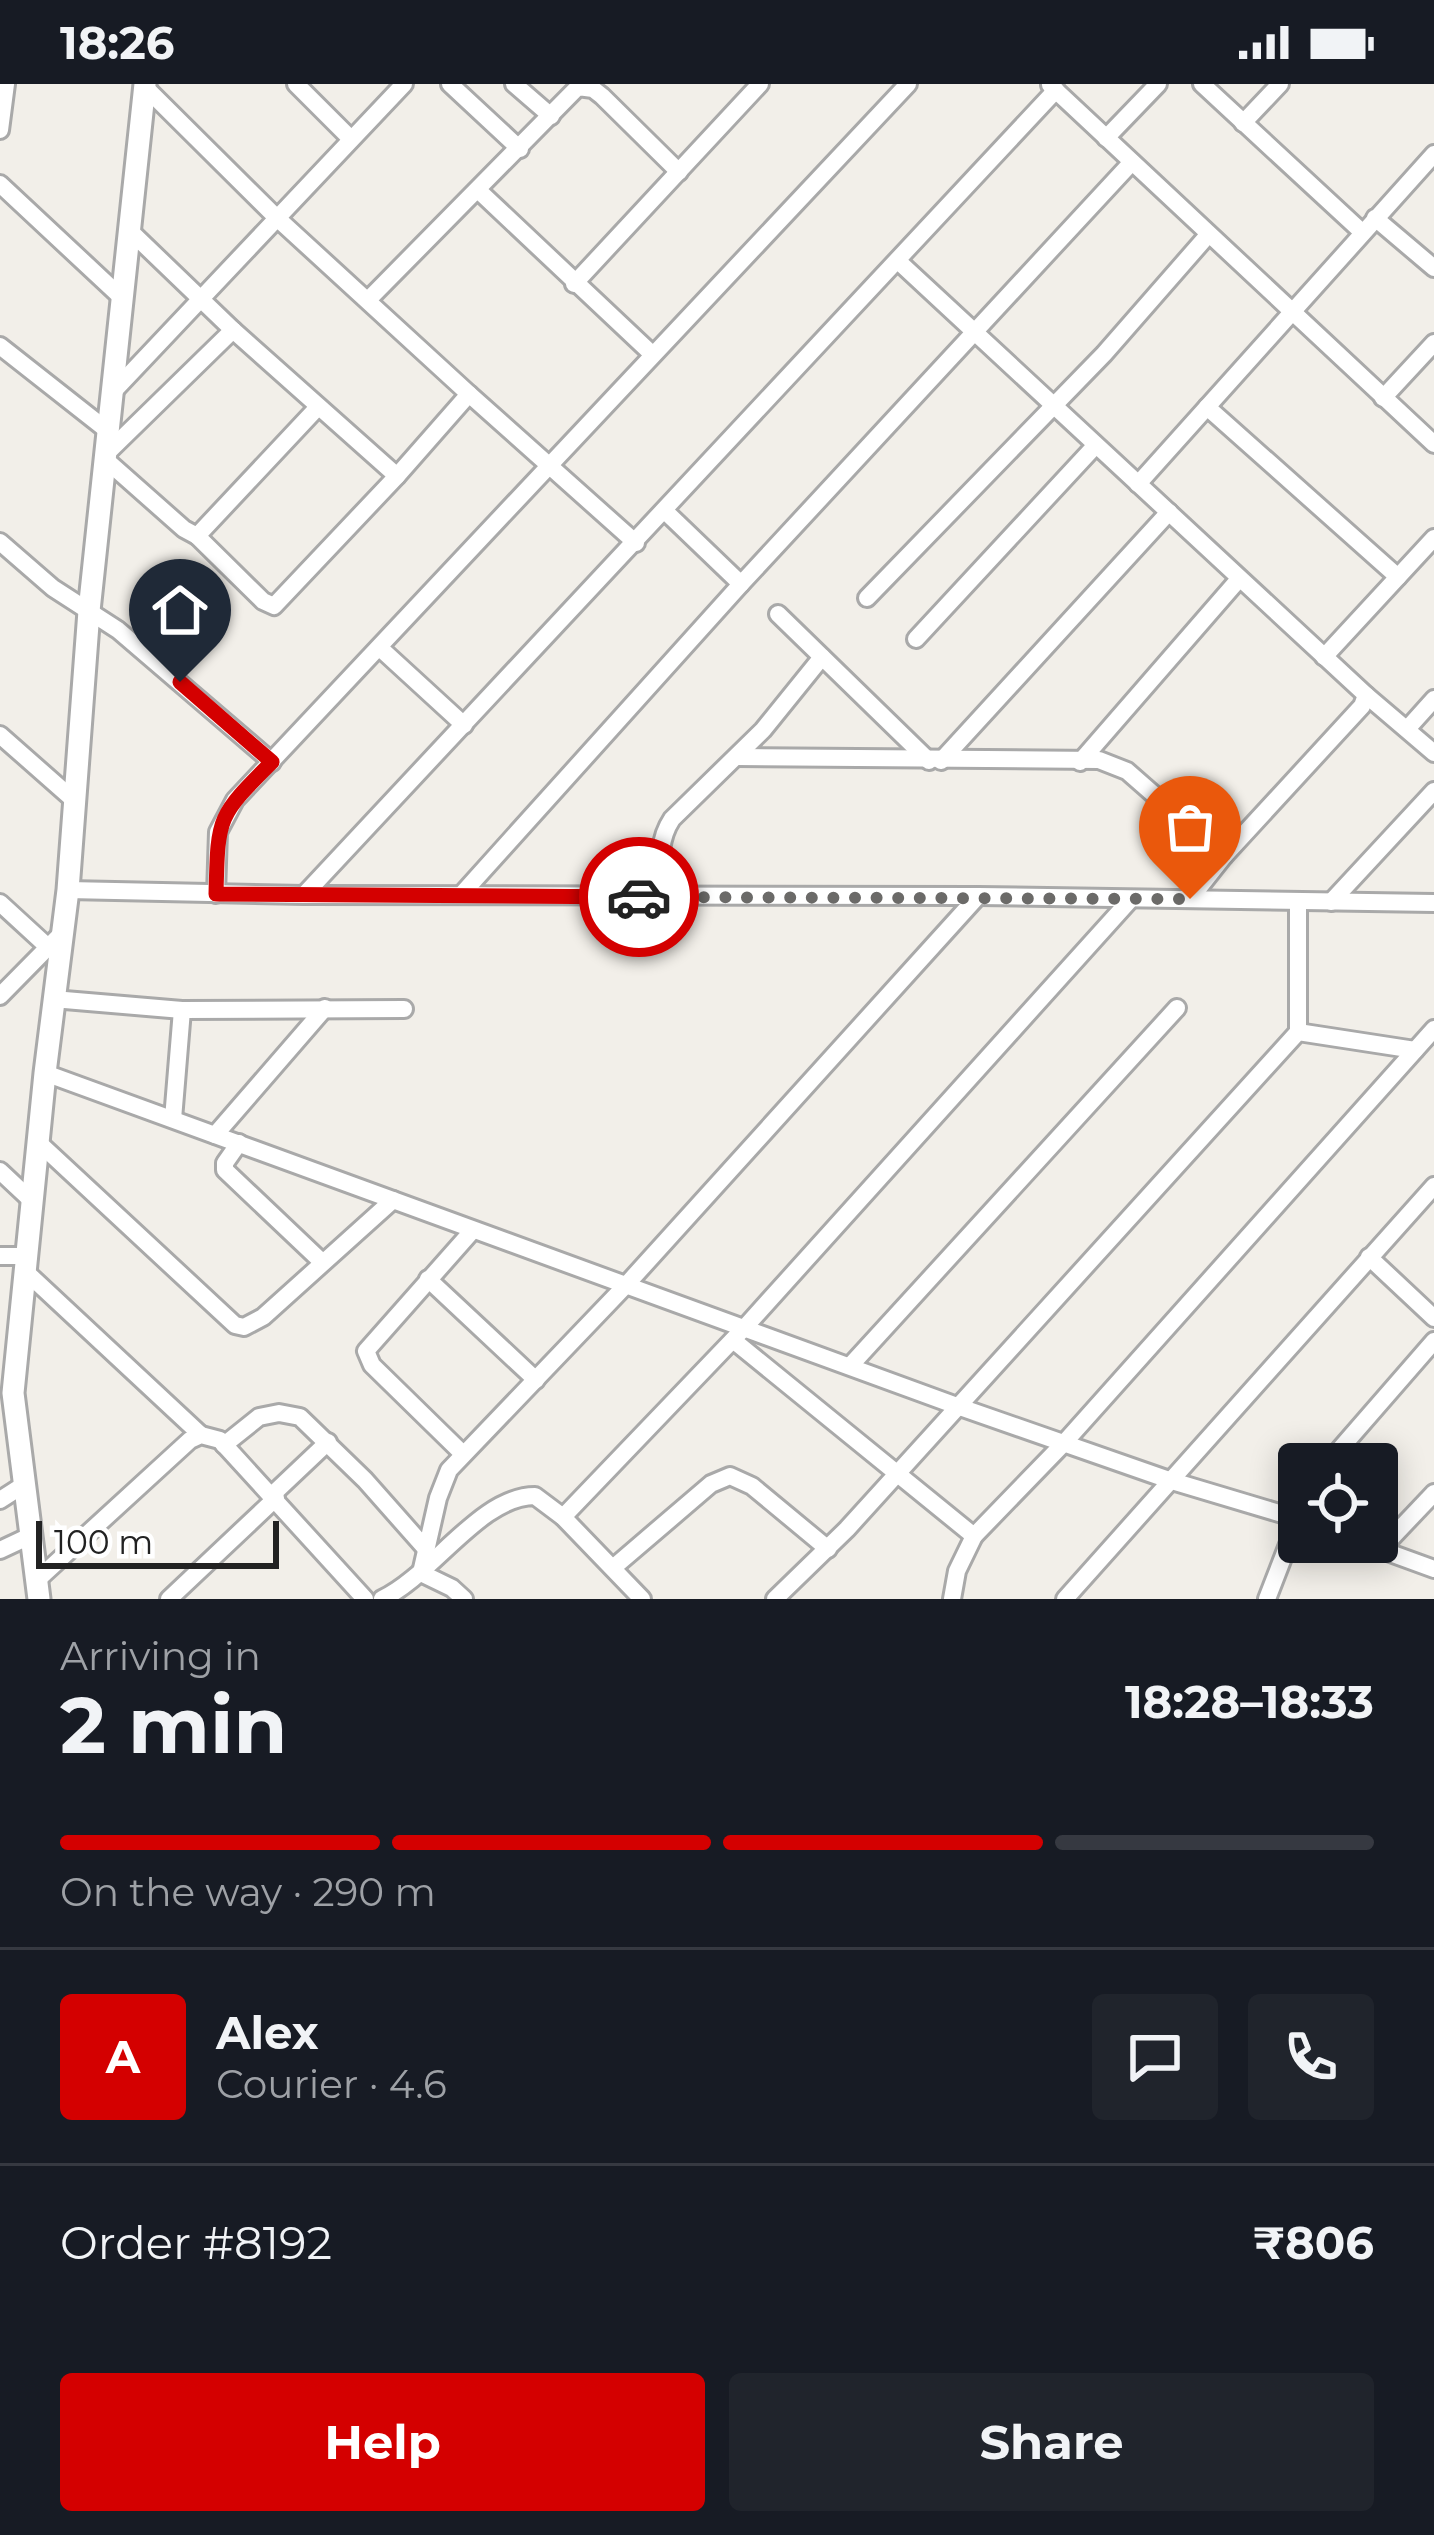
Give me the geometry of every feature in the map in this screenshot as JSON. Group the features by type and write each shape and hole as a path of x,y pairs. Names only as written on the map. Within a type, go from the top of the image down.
{"street":[{"path":"0,130 6,84"},
{"path":"296,84 351,139"},
{"path":"112,394 404,84"},
{"path":"450,84 520,149"},
{"path":"514,84 551,116"},
{"path":"574,284 760,84"},
{"path":"216,894 218,832 224,815 908,84"},
{"path":"1106,138 1158,84"},
{"path":"1202,84 1368,225 1434,268"},
{"path":"1243,123 1280,84"},
{"path":"145,85 277,218 636,543"},
{"path":"38,1590 25,1484 6,1394 27,1264 55,940 68,890 89,611 145,85"},
{"path":"368,300 578,87 607,90 679,172"},
{"path":"304,896 666,512 1053,87 1434,443"},
{"path":"1138,484 1434,154"},
{"path":"460,895 1132,162"},
{"path":"0,184 122,298"},
{"path":"478,191 652,354"},
{"path":"129,230 397,476"},
{"path":"867,598 1104,354 1208,236"},
{"path":"898,261 1239,579 1434,753"},
{"path":"107,448 233,330"},
{"path":"1383,398 1434,343"},
{"path":"1,348 107,448 184,530 197,536 263,601 274,606 469,394"},
{"path":"197,536 318,407"},
{"path":"1207,407 1398,577"},
{"path":"916,638 1095,446"},
{"path":"666,512 741,584"},
{"path":"935,761 1168,512"},
{"path":"1324,657 1434,538"},
{"path":"0,542 53,588 118,629 272,762"},
{"path":"1080,762 1239,579"},
{"path":"778,614 935,761"},
{"path":"380,648 464,725"},
{"path":"662,897 664,832 672,819 737,758 822,656"},
{"path":"1190,899 1362,706 1366,695"},
{"path":"1408,728 1434,699"},
{"path":"0,735 76,802"},
{"path":"737,758 1099,760 1127,771 1224,856"},
{"path":"1330,902 1434,791"},
{"path":"68,890 304,896 979,896 1434,903"},
{"path":"421,1573 442,1483 463,1454 627,1284 979,896"},
{"path":"563,1516 739,1333 1130,900"},
{"path":"775,1599 828,1549 1298,1032 1298,902"},
{"path":"0,903 55,940"},
{"path":"0,996 55,940"},
{"path":"52,999 182,1010 404,1009"},
{"path":"850,1366 1177,1008"},
{"path":"215,1135 325,1009"},
{"path":"173,1119 182,1010"},
{"path":"952,1599 957,1570 974,1536 1064,1443 1434,1029"},
{"path":"1298,1032 1415,1050"},
{"path":"45,1073 627,1284 739,1333 850,1366 1172,1481 1278,1512"},
{"path":"38,1142 235,1325 252,1325 393,1200"},
{"path":"239,1143 225,1170 322,1262"},
{"path":"0,1171 33,1202"},
{"path":"1065,1599 1434,1186"},
{"path":"463,1454 367,1358 369,1344 473,1230"},
{"path":"0,1256 27,1264 201,1435 224,1445 365,1599"},
{"path":"1369,1257 1434,1318"},
{"path":"428,1279 536,1380"},
{"path":"739,1333 974,1536"},
{"path":"1345,1443 1434,1341"},
{"path":"224,1445 251,1421 279,1413 301,1417 426,1549"},
{"path":"38,1590 190,1440 201,1435"},
{"path":"169,1599 328,1442"},
{"path":"614,1567 711,1484 730,1475 752,1486 828,1549"},
{"path":"0,1500 25,1484"},
{"path":"1398,1531 1434,1492"},
{"path":"382,1599 421,1573 508,1500 536,1496 563,1516 642,1599"},
{"path":"0,1550 32,1534"},
{"path":"1398,1556 1434,1569"},
{"path":"1267,1599 1279,1563"},
{"path":"421,1573 464,1599"}],"way so far":[{"path":"639,897 1190,899"}],"route":[{"path":"180,682 272,762 224,815 218,832 216,894 639,897"}]}
